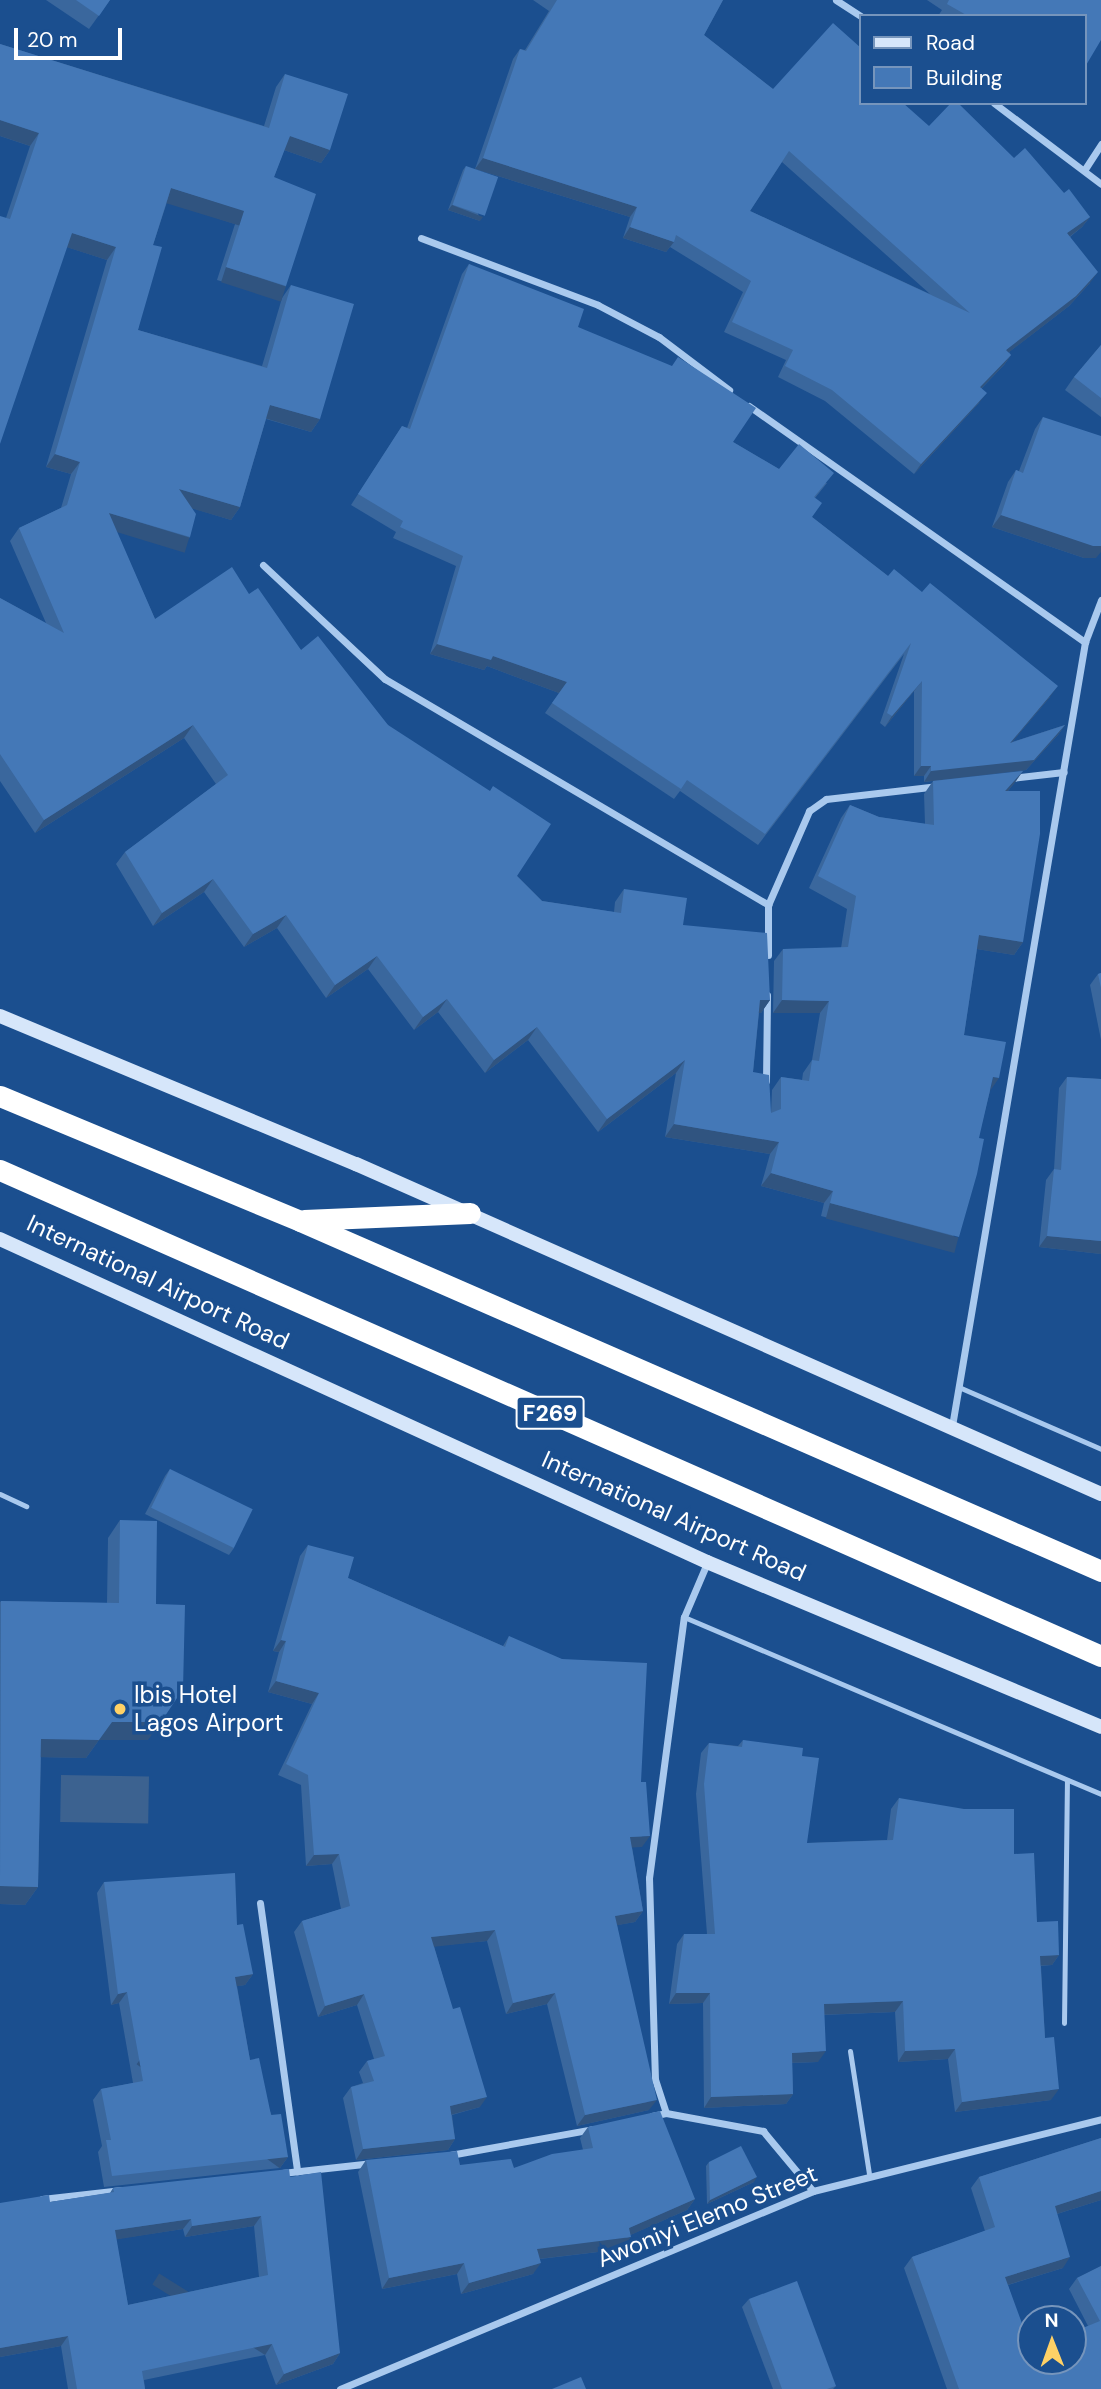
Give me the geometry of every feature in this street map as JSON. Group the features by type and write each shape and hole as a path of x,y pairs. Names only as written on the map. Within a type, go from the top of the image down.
{"highway":[{"path":"0,1096 300,1221 1101,1571"},
{"name":"International Airport Road","path":"0,1170 1101,1656"},
{"path":"300,1221 470,1213"}],"main road":[{"path":"0,1016 470,1213 1101,1494"},
{"name":"International Airport Road","path":"0,1239 707,1562 1101,1727"}],"street":[{"path":"836,0 860,15"},
{"path":"997,105 1085,169 1101,184"},
{"path":"1085,169 1101,144"},
{"path":"421,238 523,274 659,337 816,457 1086,642"},
{"path":"263,565 385,679 768,905"},
{"path":"952,1426 961,1388 1086,642 1101,600"},
{"path":"998,779 1064,772"},
{"path":"767,972 768,905 809,811 827,799 945,785"},
{"path":"766,1094 767,986"},
{"path":"666,2113 655,2080 649,1878 684,1617 707,1562"},
{"path":"260,1903 298,2171"},
{"path":"639,2119 666,2113 763,2131 813,2191"},
{"name":"Awoniyi Elemo Street","path":"340,2389 813,2191 869,2174 1101,2119"},
{"path":"441,2156 493,2151 600,2127"},
{"path":"271,2174 389,2161"},
{"path":"37,2200 125,2189"}],"lane":[{"path":"961,1388 1101,1449"},
{"path":"0,1494 26,1506"},
{"path":"684,1617 1101,1794"},
{"path":"1064,2022 1067,1780"},
{"path":"850,2051 869,2174"}],"water":[{"path":"61,1775 149,1777 148,1824 60,1822"}],"building":[{"path":"76,0 110,0 99,16"},
{"path":"557,0 723,0 704,35 773,89 833,23 860,47 860,105 905,105 929,126 949,105 960,105 1014,158 1025,148 1064,193 1069,189 1090,217 1067,233 1098,272 1076,296 1006,350 1011,355 980,387 987,393 921,464 832,390 785,366 793,350 732,322 751,281 676,235 674,242 630,227 637,207 483,158 520,49 526,51","holes":["789,151 970,313 750,211"]},
{"path":"949,0 1101,0 1101,40 1087,64 1087,14 964,14 947,4"},
{"path":"0,44 269,128 285,74 348,94 330,150 290,136 274,177 316,194 286,286 226,267 244,211 171,188 153,245 162,247 138,330 267,368 291,285 354,304 320,419 270,405 240,507 179,489 196,514 190,537 109,513 155,619 232,567 249,594 258,588 301,650 318,636 388,725 490,791 493,786 551,824 517,876 542,901 621,913 624,889 687,898 683,925 767,933 770,1000 760,1000 753,1072 769,1075 771,1113 781,1109 781,1077 809,1081 812,1060 819,1061 829,1001 782,1000 783,949 848,947 856,896 818,876 850,805 879,817 934,825 933,781 1023,771 1005,791 1040,791 1040,834 1023,942 979,935 964,1035 1006,1042 999,1078 993,1077 979,1138 984,1139 977,1174 959,1237 830,1203 833,1191 771,1173 779,1142 674,1124 685,1060 607,1119 537,1027 494,1060 447,999 423,1017 377,956 335,985 286,915 253,934 213,879 162,913 125,852 228,775 193,725 44,820 0,754 0,598 64,633 19,528 67,505 80,462 55,454 116,247 72,233 0,444 0,216 10,219 39,133 0,120"},
{"path":"466,166 498,177 485,216 453,205"},
{"path":"469,264 584,309 578,327 672,366 678,357 756,408 733,442 779,469 799,444 834,473 814,497 822,503 812,517 888,576 894,569 922,592 930,583 1058,686 1010,743 1065,725 1034,760 931,771 931,766 921,766 922,681 892,716 887,713 911,643 765,834 687,780 681,789 552,703 567,682 493,656 491,660 437,644 463,556 400,527 403,521 358,494 402,426 410,429"},
{"path":"1101,345 1101,398 1074,377"},
{"path":"1043,417 1101,436 1101,546 1093,546 1001,515 1016,470 1023,473"},
{"path":"1067,1077 1101,1079 1101,1241 1047,1236 1054,1169 1061,1170"},
{"path":"170,1469 253,1509 234,1548 151,1508"},
{"path":"120,1520 157,1521 156,1604 185,1605 183,1689 161,1722 112,1722 99,1740 41,1739 38,1887 0,1886 1,1601 119,1603"},
{"path":"308,1545 354,1557 348,1578 505,1647 509,1636 562,1659 647,1663 641,1782 646,1782 650,1836 630,1837 643,1911 615,1916 657,2100 585,2115 555,1993 513,2003 495,1930 431,1937 453,2009 460,2007 487,2097 450,2106 455,2139 363,2149 351,2087 374,2081 367,2061 385,2056 364,1994 325,2006 302,1921 350,1906 339,1854 314,1855 308,1775 286,1764 319,1693 276,1681 286,1641 281,1640"},
{"path":"743,1740 803,1748 802,1756 819,1758 807,1843 893,1840 899,1798 964,1809 1014,1809 1014,1854 1034,1853 1037,1922 1058,1921 1059,1955 1040,1956 1045,2038 1054,2037 1059,2089 962,2102 955,2049 905,2051 903,2001 824,2004 826,2051 792,2053 793,2094 711,2097 710,1993 676,1993 684,1934 715,1934 704,1784 709,1743 742,1747"},
{"path":"235,1873 237,1925 243,1924 253,1974 235,1977 250,2060 259,2058 271,2115 281,2114 288,2157 112,2176 106,2140 111,2140 101,2089 143,2081 127,1992 118,1994 104,1882"},
{"path":"660,2111 695,2199 629,2228 631,2237 537,2249 541,2263 469,2283 464,2263 389,2278 366,2160 457,2151 460,2165 511,2159 514,2168 552,2154 593,2148 588,2127"},
{"path":"1101,2138 1101,2191 1055,2206 1070,2257 1005,2277 1017,2310 1017,2375 1087,2375 1087,2326 1100,2321 1077,2278 1101,2266 1101,2389 959,2389 912,2257 995,2227 979,2177"},
{"path":"741,2146 757,2177 710,2200 709,2162"},
{"path":"289,2169 290,2177 321,2172 340,2353 284,2374 272,2344 142,2371 145,2389 77,2389 68,2336 0,2348 0,2203 49,2195 50,2202 114,2192 113,2188","holes":["261,2216 268,2275 128,2305 115,2230 191,2219 192,2226"]},
{"path":"797,2281 836,2386 827,2389 782,2389 749,2299"},
{"path":"581,2377 586,2389 552,2389"}],"place":[{"name":"Ibis Hotel Lagos Airport","path":"120,1709"}]}
